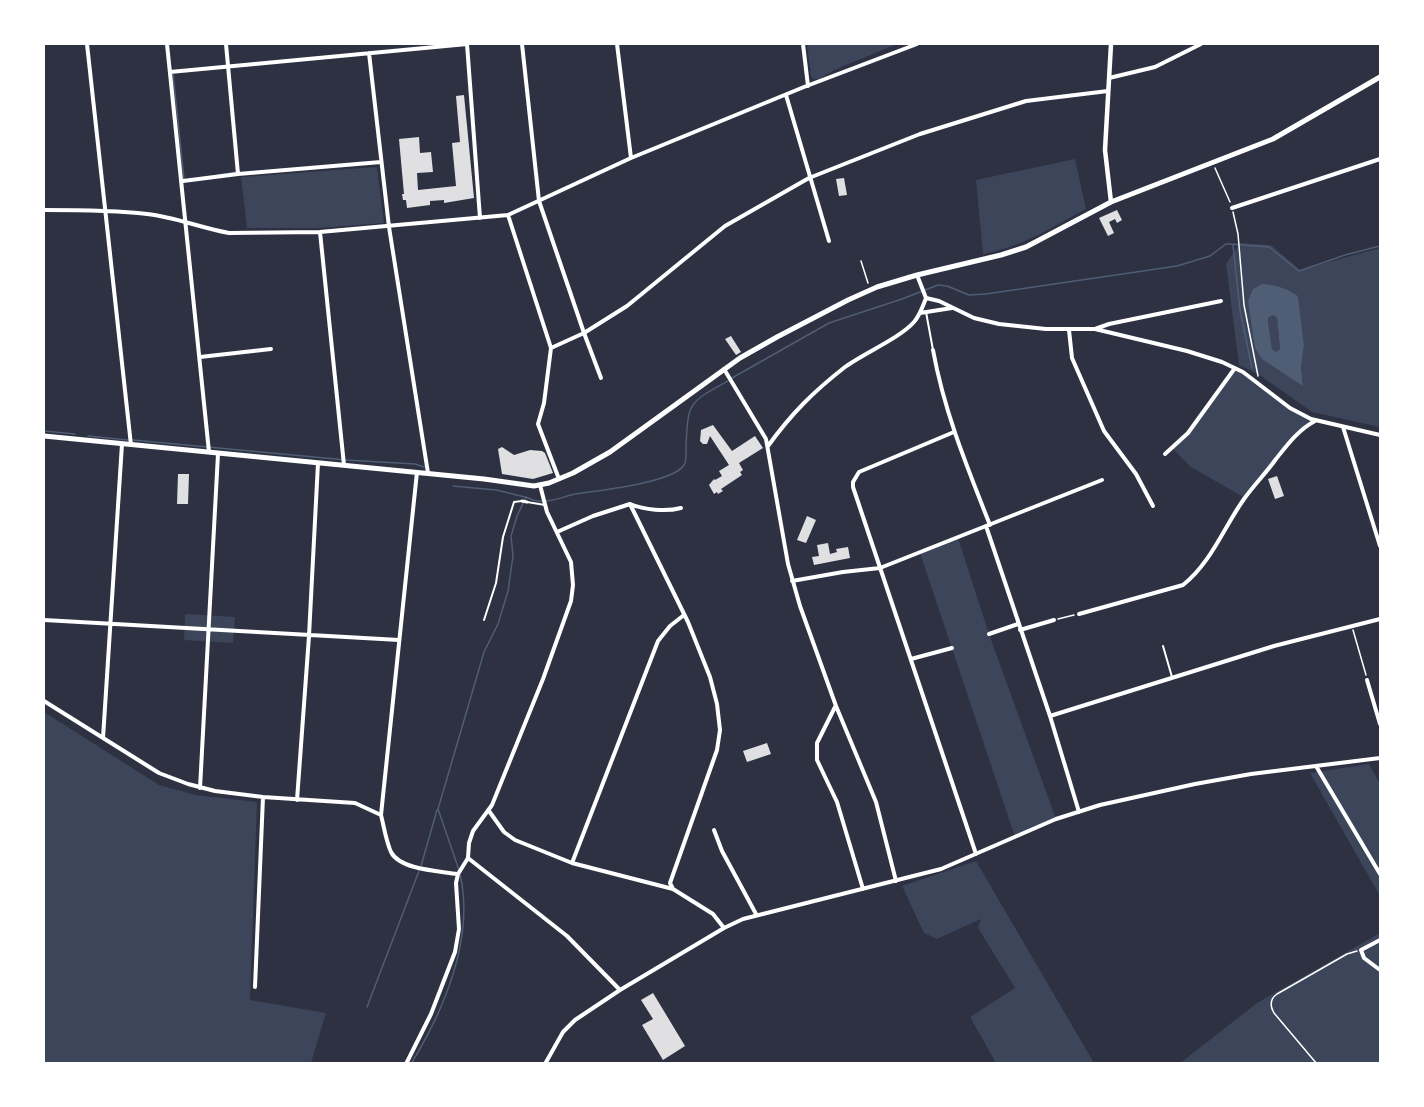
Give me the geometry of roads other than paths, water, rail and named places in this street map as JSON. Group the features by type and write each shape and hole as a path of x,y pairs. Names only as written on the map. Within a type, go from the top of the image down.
{"main road":[{"path":"44,436 122,444 131,442 209,450 218,454 318,463 344,462 529,486 540,485 559,479 610,452 777,337 848,300 878,287 917,275 1026,247 1111,202 1274,139 1380,77"}],"street":[{"path":"87,44 131,442"},
{"path":"167,44 183,181 209,450"},
{"path":"226,44 238,174"},
{"path":"170,72 466,44 480,218"},
{"path":"522,44 539,201 601,378"},
{"path":"616,44 631,158"},
{"path":"803,44 808,86"},
{"path":"44,210 146,214 186,221 229,233 320,232 508,215 631,158 917,44"},
{"path":"1111,44 1105,150 1111,202"},
{"path":"1109,78 1155,67 1201,44"},
{"path":"369,53 389,227 428,473"},
{"path":"550,348 584,333 627,306 725,226 809,178 920,134 1026,101 1108,91"},
{"path":"786,95 829,241"},
{"path":"1233,208 1380,159"},
{"path":"183,181 381,162"},
{"path":"508,215 550,348 544,403 538,424 559,479"},
{"path":"320,232 344,462"},
{"path":"768,446 811,394 848,365 910,327 920,314 925,296 917,275"},
{"path":"925,296 974,318 999,324 1095,330 1187,351 1235,368 1259,383 1290,408 1316,421 1380,435"},
{"path":"1095,330 1108,324 1221,302"},
{"path":"920,314 954,308"},
{"path":"1069,330 1072,358 1089,399 1107,436 1136,474 1153,506"},
{"path":"200,357 271,349"},
{"path":"933,350 940,387 954,432 988,525 1079,812"},
{"path":"1165,454 1188,433 1235,368"},
{"path":"726,372 766,439 792,581 836,706 878,809 896,881"},
{"path":"1080,614 1184,585 1212,551 1245,498 1296,434 1316,421"},
{"path":"1343,426 1380,546"},
{"path":"954,432 859,472 855,476 853,487 976,854"},
{"path":"103,738 122,444"},
{"path":"200,788 218,454"},
{"path":"297,800 318,463"},
{"path":"417,472 381,815 391,852 401,862 416,867 458,874"},
{"path":"792,581 880,568 1102,480"},
{"path":"406,1064 431,1014 455,952 459,929 456,891 458,874 468,858 467,850 473,831 489,811 543,679 570,601 573,574 571,562 545,505 540,485"},
{"path":"522,501 528,502"},
{"path":"557,532 593,516 630,504 668,511 681,508"},
{"path":"630,504 684,615 710,677 717,704 720,730 717,750 670,884 673,889"},
{"path":"572,863 658,641 670,626 684,615"},
{"path":"1050,716 1274,646 1380,619"},
{"path":"44,620 399,640"},
{"path":"1020,630 1054,620"},
{"path":"989,634 1018,624"},
{"path":"911,659 952,648"},
{"path":"1367,680 1380,724"},
{"path":"44,701 159,773 200,788 263,797 355,803 381,815"},
{"path":"836,706 817,743 817,760 837,802 863,889"},
{"path":"545,1064 569,1025 620,990 724,928 756,914 941,869 1056,819 1079,812 1196,784 1380,758"},
{"path":"1316,766 1380,874"},
{"path":"255,987 263,797"},
{"path":"489,811 509,837 572,863 673,889 713,914 724,928"},
{"path":"714,830 722,851 756,914"},
{"path":"468,858 567,936 620,990"},
{"path":"1380,940 1361,950 1364,958 1380,970"}],"lane":[{"path":"926,312 933,350"},
{"path":"484,620 496,583 507,518 514,502 522,501"},
{"path":"528,502 545,505"},
{"path":"1163,646 1173,678"}],"waterway":[{"path":"173,74 184,179"},
{"path":"218,175 237,172"},
{"path":"732,378 829,323 938,285 947,286 969,295 986,294 1177,266 1210,256 1226,244 1269,247 1299,271 1380,246"},
{"path":"1233,245 1240,310 1252,368"},
{"path":"459,870 438,809 484,652 498,624 508,591 513,556 511,536 526,497 536,501 548,501 650,481 677,471 686,461 688,421 693,405 705,394 728,381"},
{"path":"44,431 75,434"},
{"path":"88,436 128,440"},
{"path":"133,440 346,460 415,464 424,467"},
{"path":"453,486 496,490 525,497"},
{"path":"421,866 437,810"},
{"path":"367,1007 419,871"},
{"path":"411,1064 435,1021 454,973 463,923 464,898 460,874"}]}
